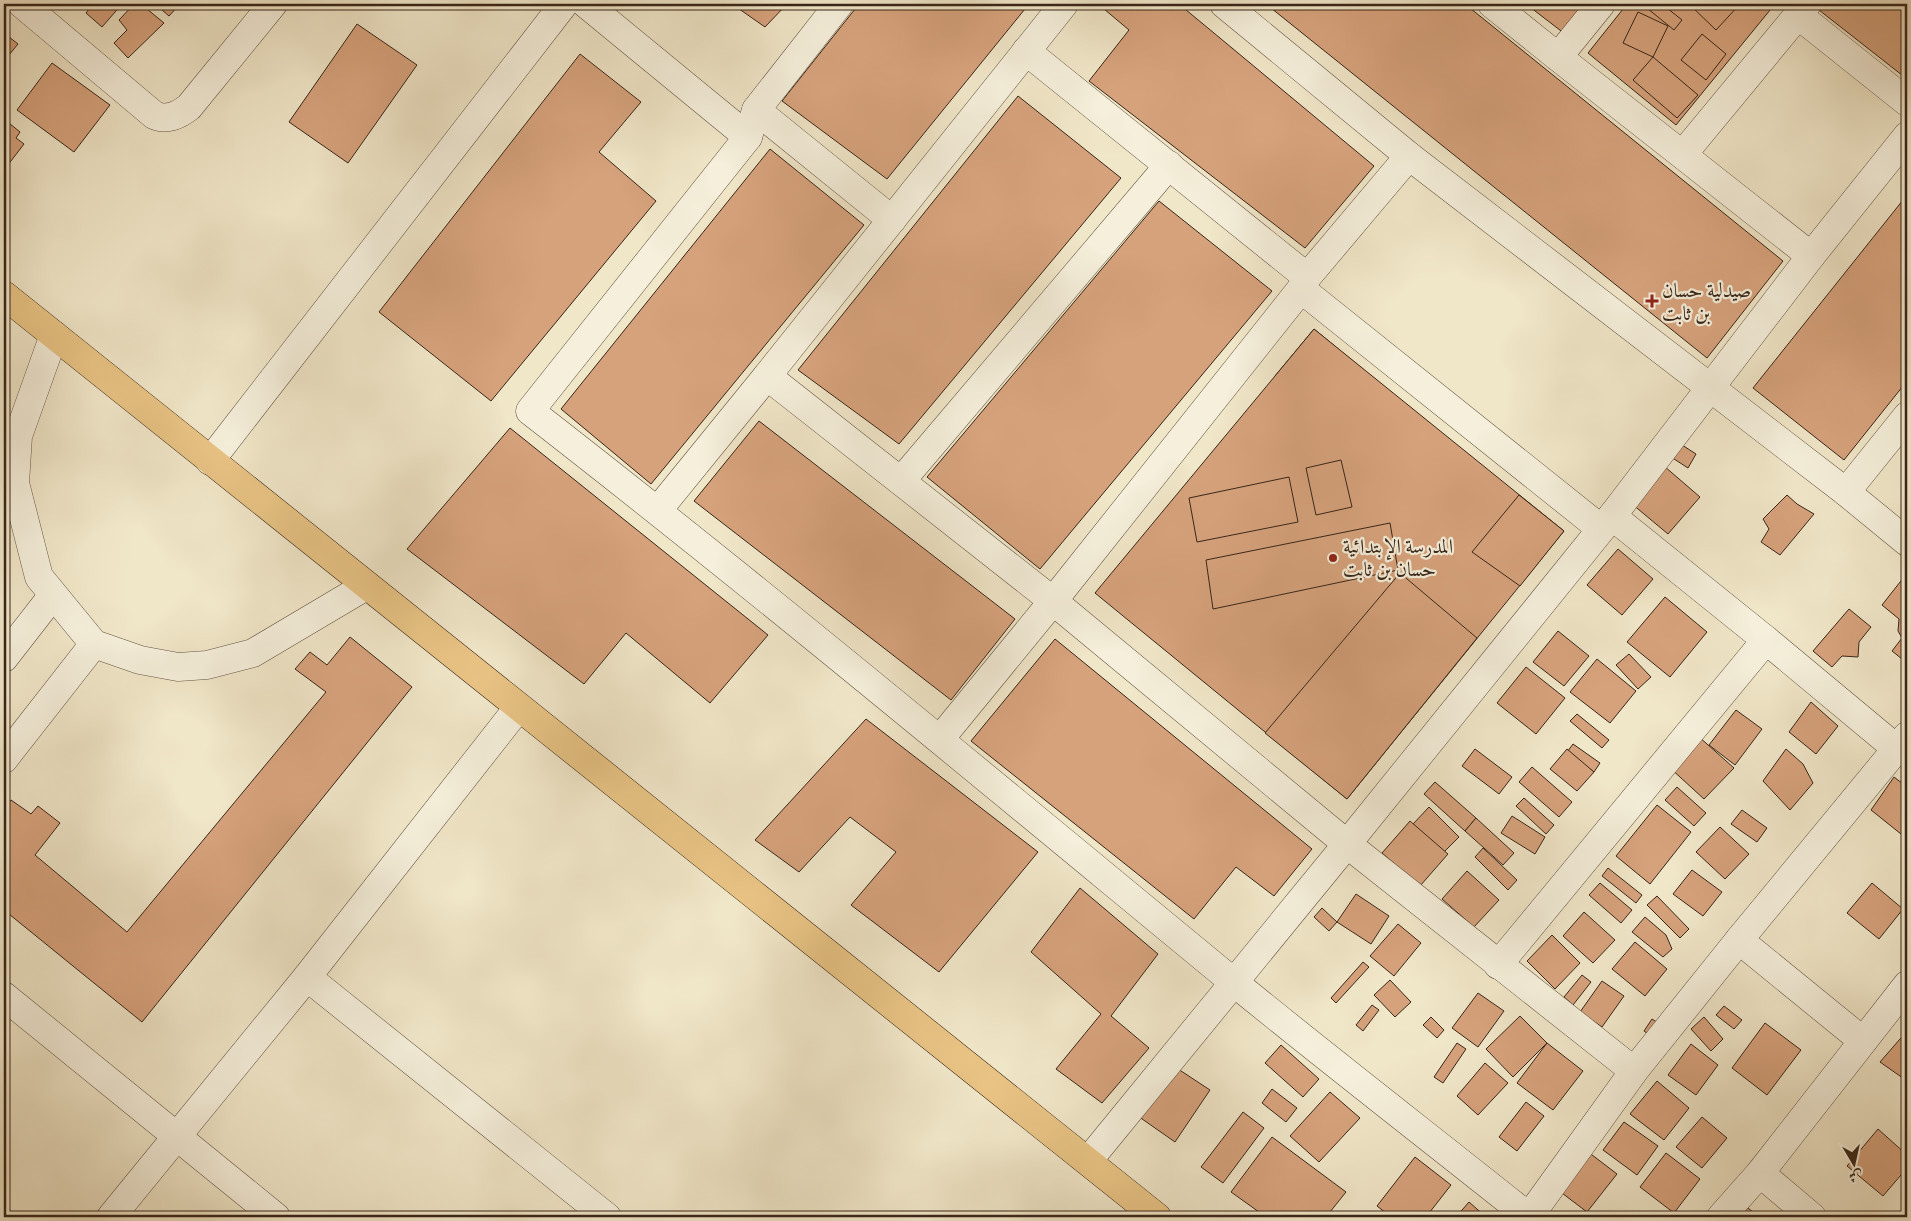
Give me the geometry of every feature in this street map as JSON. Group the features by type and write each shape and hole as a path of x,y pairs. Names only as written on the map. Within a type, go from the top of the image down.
{"main road":[{"path":"4,295 518,708 1157,1217"}],"street":[{"path":"22,4 154,115 163,118 178,114 188,107 274,4"},
{"path":"210,461 564,4"},
{"path":"586,4 748,137"},
{"path":"839,4 756,110 748,137 530,411 658,510 940,739 1234,982 1529,1217 1634,1071 1902,742 1606,522 1304,283 1169,165 1026,50"},
{"path":"658,510 1064,4"},
{"path":"1224,4 1409,156 1710,386 1907,542"},
{"path":"1492,4 1812,256"},
{"path":"1558,57 1601,4"},
{"path":"1683,154 1803,9 1907,102"},
{"path":"756,110 892,220"},
{"path":"1088,1161 1348,844 1606,522 1710,386 1907,136"},
{"path":"940,739 1053,601 1304,283 1409,156"},
{"path":"901,481 1169,165"},
{"path":"54,335 18,436 15,483 21,513 39,577 94,644 140,660 178,667 207,665 253,653 366,586"},
{"path":"767,376 1053,601 1348,844 1498,965 1634,1071"},
{"path":"1846,492 1907,416"},
{"path":"4,658 53,596"},
{"path":"1498,965 1766,640"},
{"path":"4,760 94,644"},
{"path":"111,1217 307,978 518,708"},
{"path":"1739,940 1863,1041"},
{"path":"307,978 607,1217"},
{"path":"1721,1217 1760,1173 1907,985"},
{"path":"4,996 276,1217"},
{"path":"1760,1173 1812,1217"}],"building":[{"path":"93,4 122,4 102,27 86,13"},
{"path":"134,4 141,4 164,23 128,58 114,43 127,30 119,20"},
{"path":"155,4 180,4 169,16"},
{"path":"732,4 787,4 765,27"},
{"path":"859,4 1029,4 887,179 782,101"},
{"path":"1098,4 1179,4 1374,166 1305,248 1089,81 1129,30"},
{"path":"1266,4 1465,4 1783,261 1707,358"},
{"path":"1526,4 1589,4 1565,34"},
{"path":"1627,4 1775,4 1676,125 1588,53"},
{"path":"1642,4 1662,4 1682,20 1674,30"},
{"path":"1689,4 1740,4 1716,30"},
{"path":"1823,4 1907,4 1907,79 1819,10"},
{"path":"1638,12 1668,26 1653,57 1623,43"},
{"path":"357,24 417,65 348,163 289,122"},
{"path":"4,33 18,44 4,61"},
{"path":"1702,34 1726,54 1706,80 1681,60"},
{"path":"580,54 641,102 599,152 656,201 491,401 379,312"},
{"path":"1653,57 1698,95 1677,118 1633,80"},
{"path":"52,63 110,105 74,152 17,110"},
{"path":"1018,96 1121,178 899,444 798,370"},
{"path":"4,119 20,132 16,138 24,144 4,170"},
{"path":"770,149 864,225 651,484 561,409"},
{"path":"1907,195 1907,381 1844,460 1753,388"},
{"path":"1159,201 1272,291 1040,569 927,477"},
{"path":"1314,329 1393,394 1357,440 1275,376"},
{"name":"المدرسة الإبتدائية حسان بن ثابت","path":"1314,329 1564,531 1347,799 1095,593"},
{"path":"759,421 1015,619 951,700 694,501"},
{"path":"510,428 768,635 710,703 626,633 584,684 407,549"},
{"path":"1679,443 1696,454 1688,468 1671,457"},
{"path":"1341,460 1352,507 1316,515 1306,468"},
{"path":"1664,466 1700,497 1668,534 1632,504"},
{"path":"1289,477 1298,522 1197,542 1189,498"},
{"path":"1519,495 1564,531 1520,586 1472,552"},
{"path":"1787,495 1797,504 1814,514 1780,555 1761,542 1769,529 1763,519"},
{"path":"1390,523 1398,570 1213,609 1206,560"},
{"path":"1618,549 1653,579 1622,615 1587,585"},
{"path":"1400,573 1477,638 1347,799 1265,733"},
{"path":"1904,577 1907,579 1907,663 1892,651 1902,638 1898,631 1899,619 1882,605"},
{"path":"1665,597 1707,632 1670,677 1627,642"},
{"path":"1849,609 1871,627 1859,642 1858,657 1842,656 1832,667 1813,651"},
{"path":"1558,631 1589,656 1564,686 1533,662"},
{"path":"350,637 412,687 142,1022 4,910 4,809 11,800 31,814 38,806 60,823 35,855 127,932 326,692 295,669 310,652 327,665"},
{"path":"1055,639 1312,849 1274,896 1236,867 1194,919 971,741"},
{"path":"1629,654 1651,677 1638,689 1616,665"},
{"path":"1597,659 1636,691 1610,723 1570,692"},
{"path":"1526,667 1565,698 1536,734 1497,703"},
{"path":"1811,702 1838,726 1816,754 1789,732"},
{"path":"1736,710 1762,729 1735,765 1709,745"},
{"path":"1577,714 1609,740 1602,748 1570,721"},
{"path":"866,719 1038,852 939,972 851,905 896,852 850,817 799,872 755,840"},
{"path":"1698,736 1734,768 1704,799 1669,767"},
{"path":"1573,744 1600,763 1594,772 1567,752"},
{"path":"1475,749 1512,777 1499,794 1462,766"},
{"path":"1567,749 1594,772 1577,791 1550,769"},
{"path":"1786,749 1803,764 1813,783 1790,810 1763,781"},
{"path":"1532,767 1572,802 1559,817 1519,782"},
{"path":"1894,777 1907,787 1906,838 1871,810"},
{"path":"1435,782 1476,818 1465,831 1424,794"},
{"path":"1677,787 1706,813 1694,826 1665,800"},
{"path":"1524,798 1554,825 1546,834 1516,806"},
{"path":"1657,805 1691,832 1650,884 1616,856"},
{"path":"1429,807 1459,837 1443,853 1413,824"},
{"path":"1742,810 1767,828 1757,842 1731,824"},
{"path":"1512,816 1545,837 1535,854 1501,833"},
{"path":"1476,818 1514,853 1503,865 1465,831"},
{"path":"1410,821 1448,854 1420,886 1382,853"},
{"path":"1720,827 1749,854 1725,879 1696,852"},
{"path":"1483,848 1517,880 1508,890 1475,857"},
{"path":"1608,868 1642,895 1636,903 1602,876"},
{"path":"1692,870 1722,892 1703,916 1673,894"},
{"path":"1467,871 1499,900 1474,927 1442,899"},
{"path":"1600,883 1632,910 1621,923 1589,895"},
{"path":"1872,883 1903,909 1879,939 1847,913"},
{"path":"1080,888 1158,954 1111,1016 1149,1048 1102,1103 1056,1069 1101,1014 1031,952"},
{"path":"1356,894 1389,916 1371,944 1337,922"},
{"path":"1657,896 1689,929 1680,938 1647,905"},
{"path":"1322,908 1337,922 1329,931 1314,917"},
{"path":"1584,912 1615,940 1593,963 1563,936"},
{"path":"1645,917 1666,935 1672,949 1663,957 1632,932"},
{"path":"1398,924 1421,943 1394,976 1370,956"},
{"path":"1552,935 1580,963 1555,989 1527,961"},
{"path":"1635,942 1667,969 1645,996 1612,969"},
{"path":"1363,962 1369,967 1336,1003 1331,998"},
{"path":"1582,975 1591,982 1573,1005 1564,997"},
{"path":"1390,980 1411,1002 1395,1017 1374,995"},
{"path":"1602,981 1624,996 1602,1027 1580,1012"},
{"path":"1478,993 1504,1011 1478,1047 1452,1028"},
{"path":"1372,1005 1379,1010 1363,1031 1356,1025"},
{"path":"1724,1006 1742,1020 1734,1029 1716,1015"},
{"path":"1520,1016 1547,1043 1513,1077 1486,1049"},
{"path":"1431,1017 1444,1030 1437,1038 1423,1025"},
{"path":"1704,1017 1723,1039 1711,1051 1691,1029"},
{"path":"1652,1019 1663,1026 1655,1039 1644,1031"},
{"path":"1765,1023 1801,1050 1767,1095 1732,1068"},
{"path":"1907,1031 1907,1081 1880,1062"},
{"path":"1457,1043 1466,1049 1443,1083 1434,1077"},
{"path":"1547,1043 1583,1071 1553,1110 1517,1083"},
{"path":"1691,1044 1718,1065 1696,1095 1668,1075"},
{"path":"1281,1045 1319,1079 1303,1097 1265,1063"},
{"path":"1169,1063 1210,1090 1175,1142 1135,1114"},
{"path":"1485,1063 1508,1083 1478,1115 1457,1096"},
{"path":"1657,1081 1689,1108 1664,1140 1630,1114"},
{"path":"1272,1089 1297,1108 1286,1122 1262,1103"},
{"path":"1330,1092 1360,1118 1319,1162 1290,1136"},
{"path":"1526,1102 1544,1116 1517,1151 1499,1137"},
{"path":"1243,1112 1264,1128 1223,1183 1201,1167"},
{"path":"1702,1117 1727,1138 1702,1168 1676,1147"},
{"path":"1624,1122 1658,1146 1637,1175 1603,1150"},
{"path":"1878,1129 1907,1155 1907,1168 1883,1196 1847,1166"},
{"path":"1272,1137 1346,1192 1326,1217 1266,1217 1231,1192"},
{"path":"1583,1148 1617,1174 1587,1212 1554,1187"},
{"path":"1666,1153 1700,1179 1674,1213 1640,1187"},
{"path":"1415,1157 1451,1185 1426,1217 1391,1217 1377,1206"},
{"path":"1469,1202 1486,1217 1456,1217"},
{"path":"1748,1208 1759,1217 1739,1217"}],"place":[{"name":"صيدلية حسان بن ثابت","path":"1652,301"},
{"name":"المدرسة الإبتدائية حسان بن ثابت","path":"1333,558"}]}
